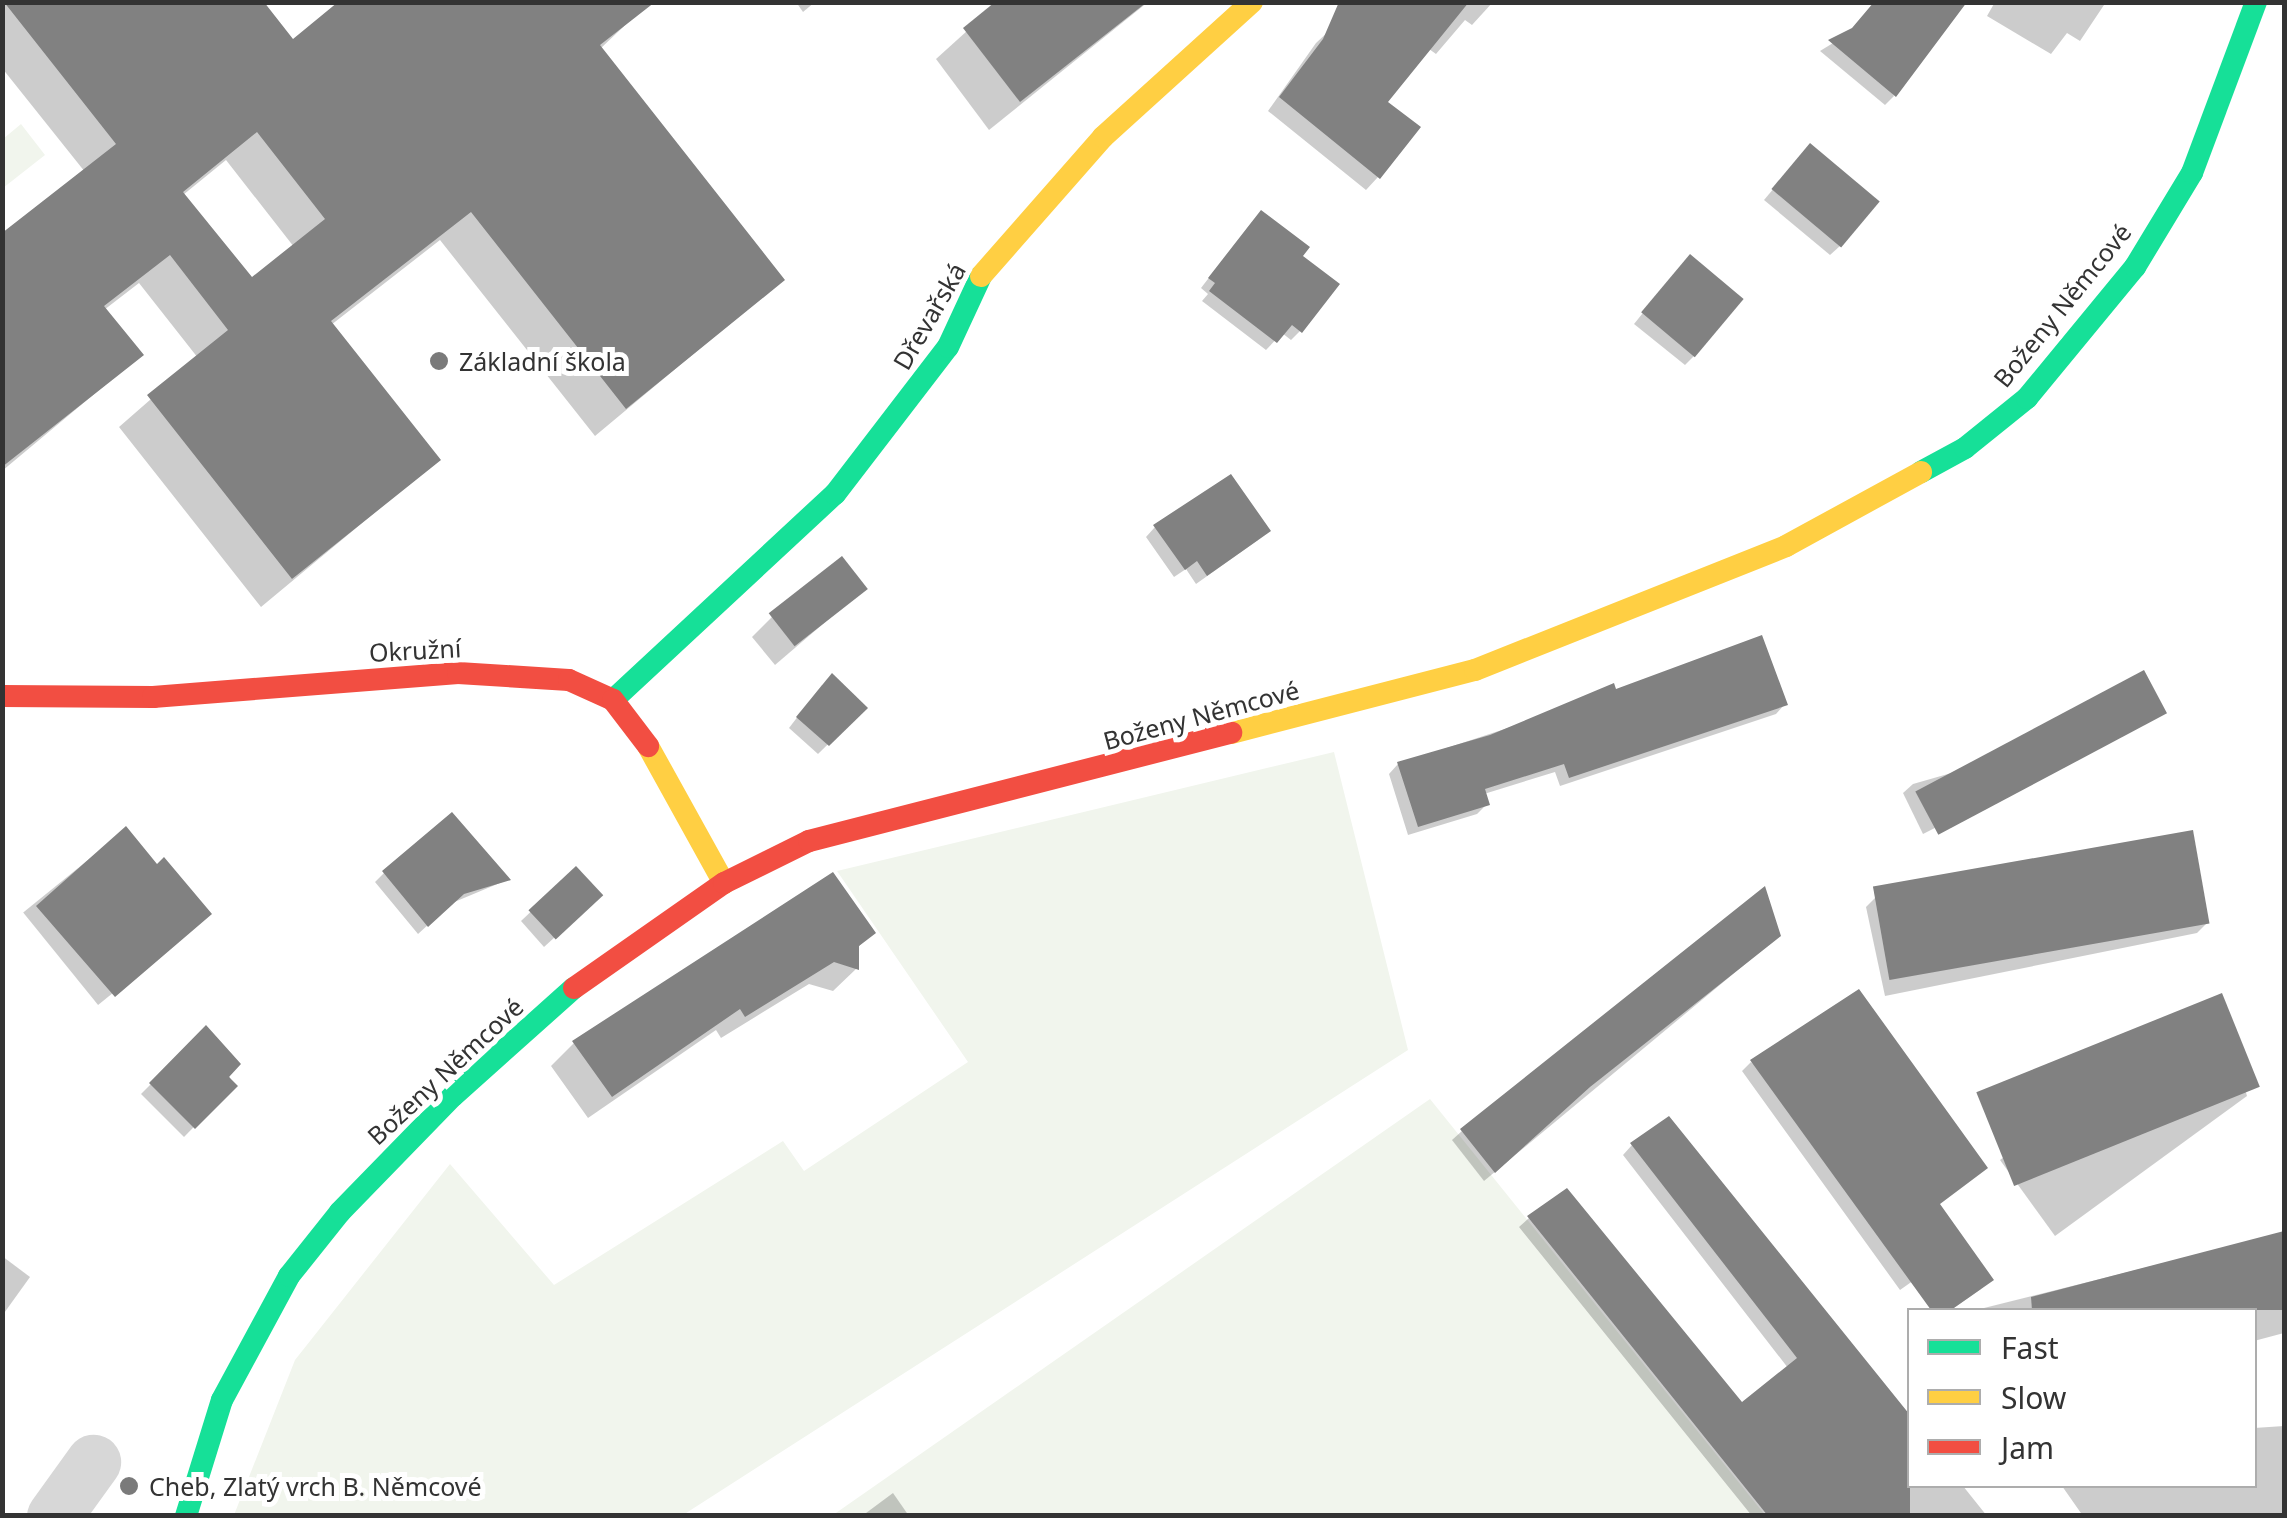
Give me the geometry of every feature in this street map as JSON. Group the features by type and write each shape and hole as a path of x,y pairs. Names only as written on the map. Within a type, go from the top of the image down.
{"street":[{"name":"Dřevařská","path":"613,700 834,494 948,347 976,282 1102,137 1252,2"},
{"name":"Boženy Němcové","path":"186,1516 204,1450 246,1350 289,1276 340,1212 452,1096 575,987 724,883 809,841 1475,670 1786,546 1965,448 2028,398 2134,267 2192,173 2256,2"},
{"name":"Okružní","path":"2,696 153,697 458,673 569,680 613,700 650,749 724,883"},
{"path":"54,1516 93,1462"}],"shaded area":[{"path":"21,124 45,155 3,188 3,139"},
{"path":"1334,752 1408,1050 683,1515 234,1515 295,1360 450,1164 554,1285 783,1141 804,1171 968,1062 837,871"},
{"path":"1430,1099 1765,1515 833,1515"}],"building":[{"path":"4,2 264,2 293,39 338,2 655,2 600,45 785,280 626,409 471,212 331,321 441,460 292,579 147,395 228,330 170,255 104,306 144,355 2,467 2,233 116,144","holes":["257,132 325,219 252,277 183,192"]},
{"path":"995,2 1147,2 1020,102 963,28"},
{"path":"1339,2 1469,2 1388,102 1421,127 1380,179 1279,97 1323,39"},
{"path":"1874,2 1967,2 1896,97 1828,40 1852,28"},
{"path":"1810,143 1880,201 1841,247 1771,189"},
{"path":"1261,210 1310,247 1303,256 1340,284 1302,333 1292,325 1277,343 1209,291 1215,283 1208,278"},
{"path":"1690,254 1744,299 1695,357 1641,312"},
{"path":"1231,474 1271,531 1207,576 1197,561 1185,570 1153,525"},
{"path":"842,556 868,589 795,646 769,613"},
{"path":"1762,635 1788,705 1569,778 1564,764 1485,789 1490,805 1418,827 1397,762 1490,735 1614,683 1616,689"},
{"path":"2144,670 2167,713 1938,835 1915,792"},
{"path":"832,673 868,708 829,746 796,717"},
{"path":"452,812 511,880 464,894 428,927 382,871"},
{"path":"126,826 157,864 164,857 212,914 115,997 36,906"},
{"path":"2193,830 2209,924 1889,980 1873,886"},
{"path":"576,866 603,895 556,940 528,910"},
{"path":"833,872 876,933 859,946 859,970 834,962 745,1017 740,1009 612,1097 572,1041"},
{"path":"1765,886 1781,936 1590,1087 1495,1173 1460,1129"},
{"path":"1859,989 1988,1168 1940,1204 1994,1280 1954,1308 1930,1308 1750,1060"},
{"path":"2222,993 2260,1087 2014,1186 1976,1092"},
{"path":"206,1025 241,1064 229,1077 238,1086 195,1129 149,1083"},
{"path":"1669,1116 1907,1411 1910,1516 1768,1516 1527,1216 1567,1188 1742,1402 1797,1358 1630,1143"},
{"path":"2284,1231 2284,1310 2032,1308 2031,1297"}],"traffic: fast":[{"path":"1921,472 1965,448 2027,398 2135,267 2192,173 2256,2"},
{"path":"613,700 835,494 948,347 981,276"},
{"path":"186,1516 222,1400 289,1276 340,1212 453,1096 574,988"}],"traffic: slow":[{"path":"981,276 1103,137 1252,2"},
{"path":"1231,733 1475,670 1786,546 1921,472"},
{"path":"648,746 724,883"}],"traffic: jam":[{"path":"2,696 153,697 458,673 569,680 613,700 648,746"},
{"path":"574,988 724,883 809,841 1231,733"}],"place":[{"name":"Základní škola","path":"439,361"},
{"name":"Cheb, Zlatý vrch B. Němcové","path":"129,1486"}]}
